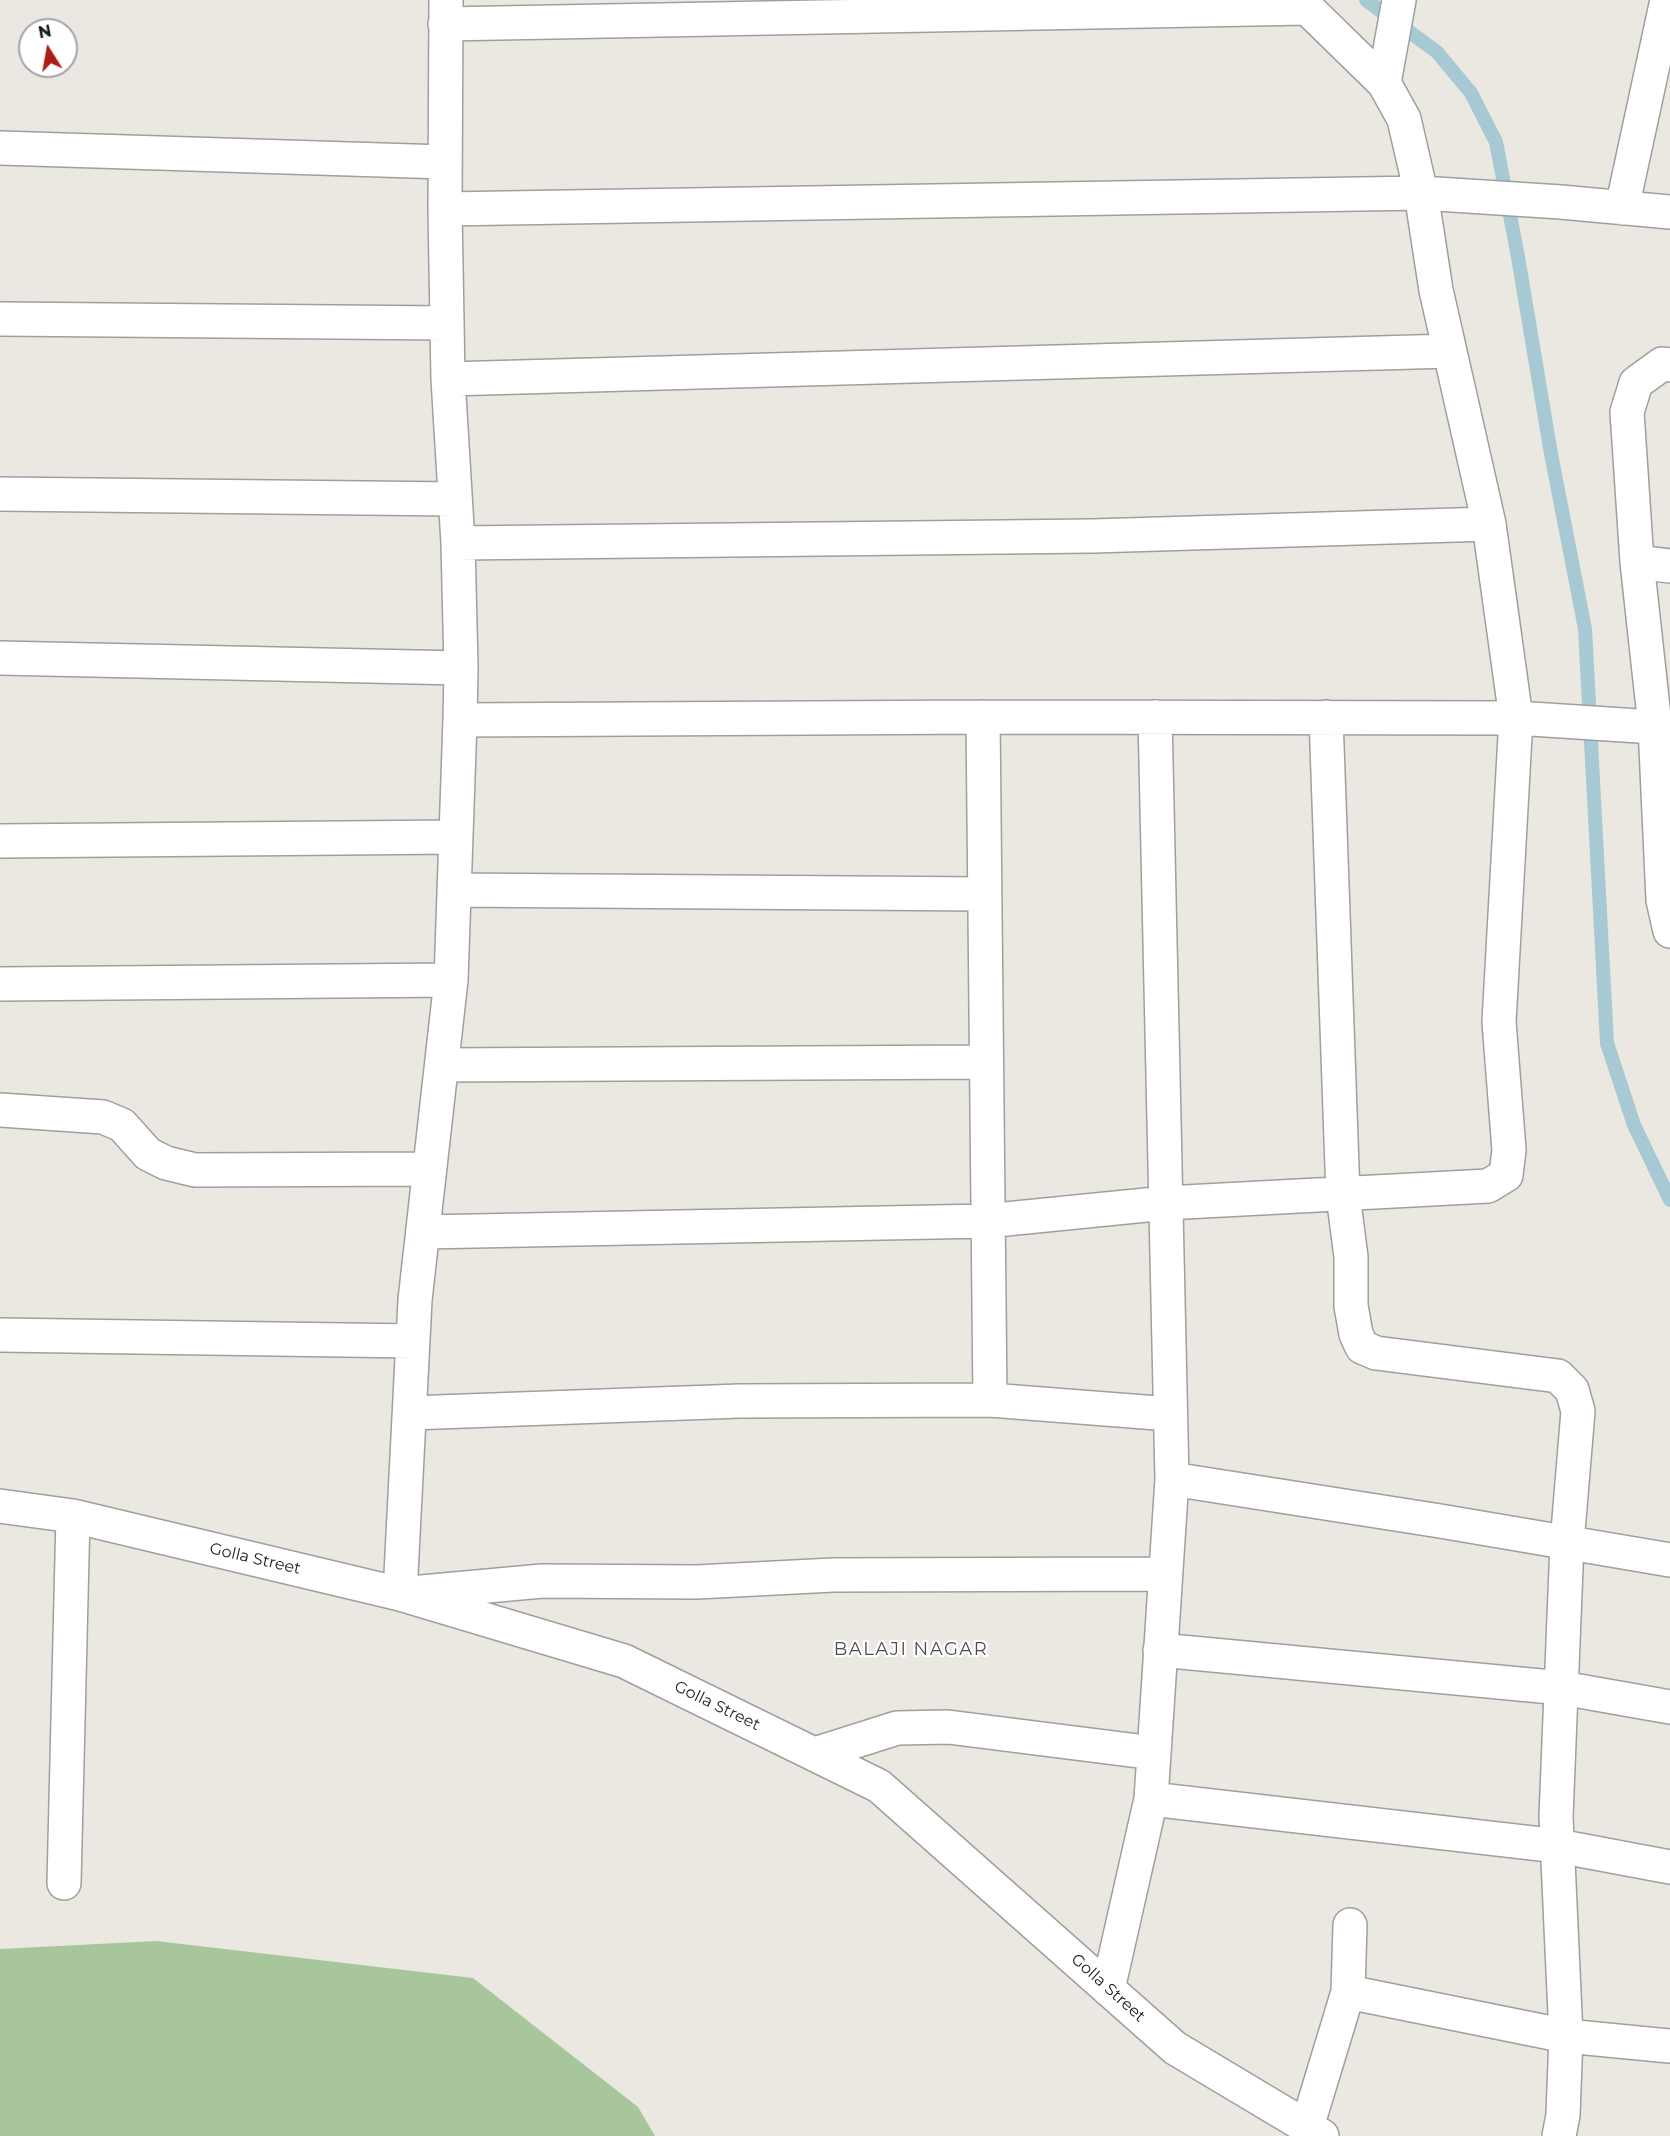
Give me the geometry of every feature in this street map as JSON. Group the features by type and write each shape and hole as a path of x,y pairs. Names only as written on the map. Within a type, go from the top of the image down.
{"street":[{"path":"423,1232 986,1221 1166,1203 1488,1186 1506,1175 1509,1150 1499,1022 1516,718 1489,524 1436,290 1421,193 1404,119 1387,70 1399,0"},
{"path":"1622,208 1667,0"},
{"path":"1165,1574 833,1575 697,1582 542,1581 400,1594 415,1300 451,981 460,720 458,543 448,379 445,12 1303,4 1387,70"},
{"path":"0,148 445,162"},
{"path":"445,209 1421,193 1670,212"},
{"path":"0,319 447,323"},
{"path":"448,379 1450,351"},
{"path":"1670,364 1662,364 1636,383 1627,412 1637,561 1662,727 1670,931"},
{"path":"0,494 454,499"},
{"path":"458,543 1093,536 1489,524"},
{"path":"1637,561 1670,566"},
{"path":"0,658 461,668"},
{"path":"460,720 982,717 1516,718 1662,727"},
{"path":"982,717 986,1221 990,1400"},
{"path":"1108,1989 1151,1800 1172,1479 1155,717"},
{"path":"1326,717 1343,1195 1351,1257 1352,1306 1356,1334 1362,1347 1376,1353 1558,1376 1572,1390 1578,1411 1561,1650 1562,1688 1556,1817 1566,2036 1563,2115 1559,2136"},
{"path":"0,841 456,837"},
{"path":"454,890 984,894"},
{"path":"0,984 451,981"},
{"path":"442,1065 985,1062"},
{"path":"0,1110 103,1117 122,1125 148,1154 166,1164 195,1170 429,1169"},
{"path":"0,1335 413,1341"},
{"path":"410,1413 740,1401 990,1400 1170,1414"},
{"path":"1172,1479 1670,1560"},
{"name":"Golla Street","path":"0,1506 73,1516 400,1594 624,1660 879,1786 1174,2048 1315,2132"},
{"path":"64,1883 73,1516"},
{"path":"1160,1650 1562,1688 1670,1707"},
{"path":"814,1754 897,1728 948,1727 1154,1753"},
{"path":"1151,1800 1558,1846 1670,1867"},
{"path":"1315,2132 1348,1992 1350,1925"},
{"path":"1348,1992 1566,2036 1670,2046"}],"green space":[{"path":"156,1941 473,1978 638,2107 655,2136 0,2136 0,1949"}],"waterway":[{"path":"1366,0 1437,52 1471,93 1496,142 1551,454 1585,629 1607,1043 1634,1125 1670,1200"}],"district":[{"name":"BALAJI NAGAR","path":"911,1650"}]}
